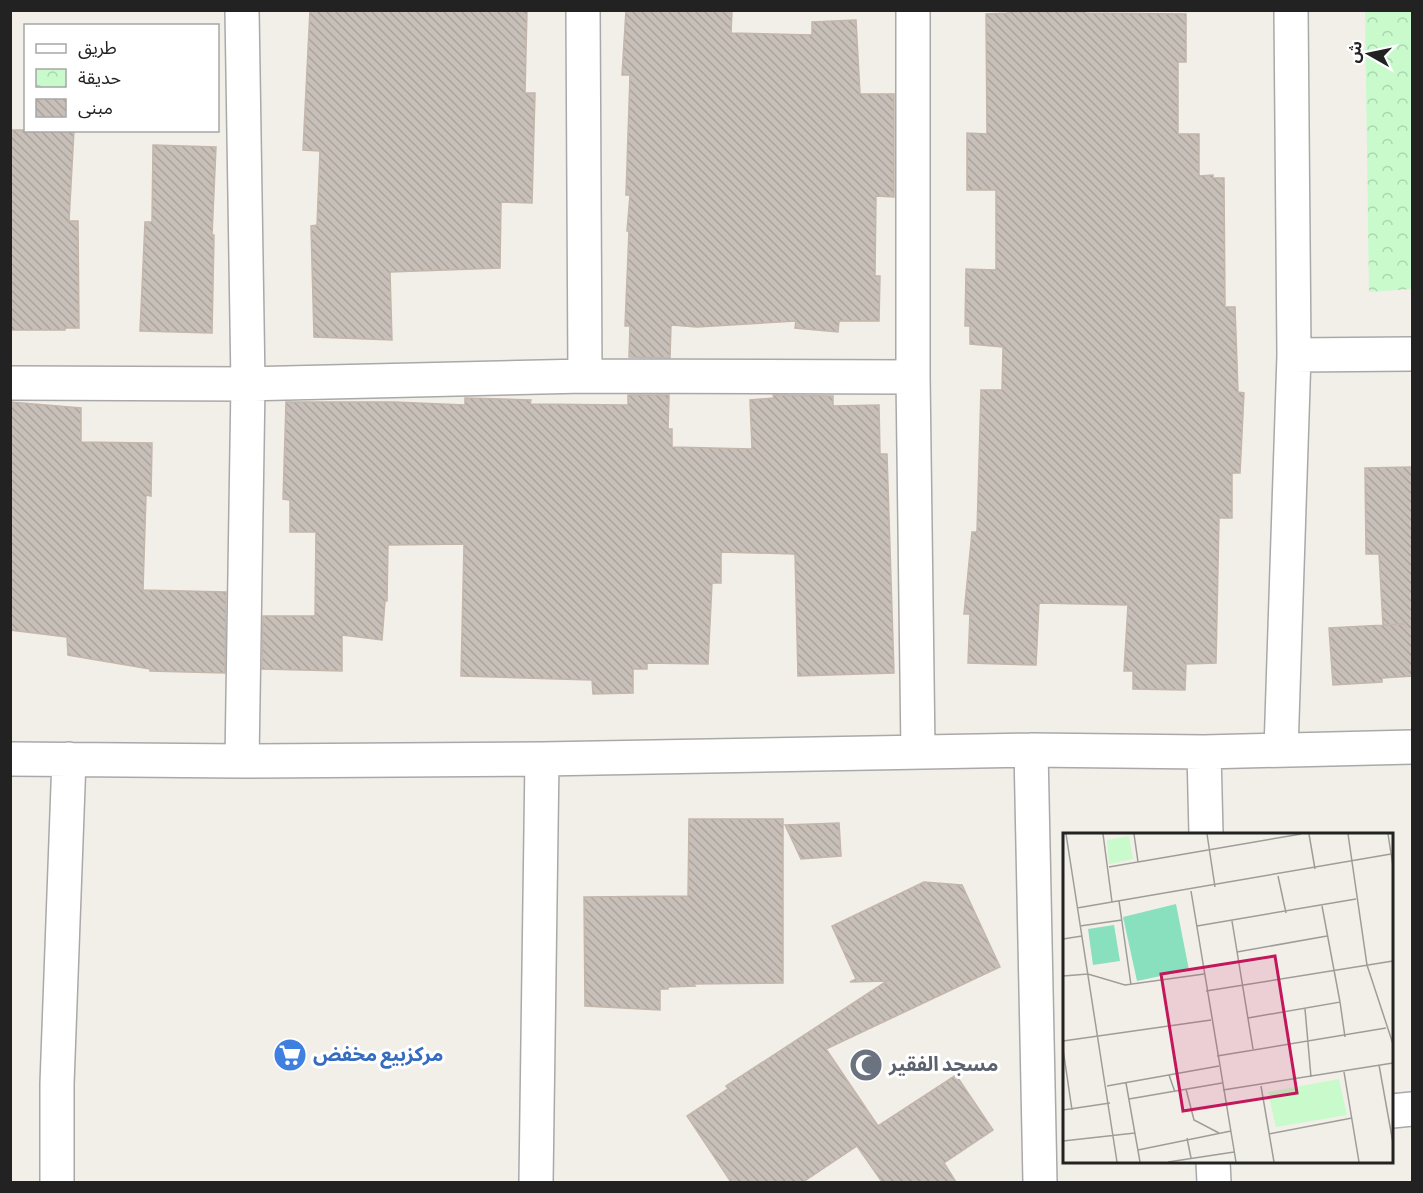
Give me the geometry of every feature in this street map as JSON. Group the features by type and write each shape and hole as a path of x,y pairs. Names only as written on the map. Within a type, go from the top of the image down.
{"street":[{"path":"242,10 248,384 242,761"},
{"path":"583,10 585,376"},
{"path":"913,10 913,377 918,752"},
{"path":"1281,750 1294,355 1291,10"},
{"path":"1294,355 1413,354"},
{"path":"10,383 248,384 585,376 913,377"},
{"path":"10,759 242,761 542,759 1031,750 1204,752 1413,747"},
{"path":"1031,750 1040,1182"},
{"path":"1204,752 1206,833"},
{"path":"57,1182 57,1084 69,759"},
{"path":"536,1182 542,759"},
{"path":"1393,1111 1413,1109"},
{"path":"1213,1163 1214,1182"}],"green space":[{"path":"1365,11 1412,11 1412,289 1369,292"}],"building":[{"path":"310,10 527,10 525,93 535,93 532,203 501,202 500,268 390,272 392,340 314,337 311,226 317,225 320,151 303,150"},
{"path":"626,10 732,10 731,33 812,35 812,22 856,20 860,94 894,94 894,197 876,196 875,276 880,276 879,321 839,321 838,332 795,328 796,321 697,327 671,325 670,358 629,357 630,326 625,326 630,195 626,195 630,75 622,75"},
{"path":"1008,10 1186,14 1186,62 1178,62 1178,134 1199,134 1199,176 1213,175 1213,178 1224,178 1225,307 1235,307 1238,392 1244,393 1240,473 1232,473 1232,518 1219,518 1216,663 1186,664 1185,690 1133,689 1133,671 1124,671 1128,605 1039,603 1036,665 968,663 970,614 964,614 972,532 977,532 981,390 1002,390 1003,347 970,344 970,326 965,326 966,269 996,270 996,190 967,190 967,133 987,134 986,14 1008,13"},
{"path":"10,130 74,132 69,221 78,221 79,328 10,330"},
{"path":"153,145 216,147 212,235 214,235 212,333 140,331 145,222 152,222"},
{"path":"628,395 669,395 668,429 672,429 672,447 752,449 750,400 774,398 773,395 833,396 833,406 879,405 880,454 887,454 894,673 798,676 795,554 721,552 721,583 712,583 708,664 647,663 647,669 633,669 633,693 593,694 592,680 461,676 464,544 388,545 387,601 385,601 382,640 342,635 342,671 262,669 263,616 315,616 316,532 290,532 290,500 283,499 286,402 394,402 465,405 465,398 531,400 530,404 628,405"},
{"path":"10,402 81,408 81,442 152,443 151,496 146,495 143,590 226,592 225,673 150,671 150,669 68,655 67,637 10,630"},
{"path":"1413,467 1413,676 1382,678 1382,682 1333,685 1329,628 1404,624 1383,625 1379,554 1366,554 1365,468"},
{"path":"689,819 783,819 783,983 693,984 695,986 668,987 668,989 660,989 660,1010 585,1006 584,897 688,896"},
{"path":"839,823 841,856 801,859 785,825"},
{"path":"924,882 962,885 1000,967 826,1049 878,1126 956,1075 993,1130 944,1163 956,1182 882,1182 857,1146 803,1182 731,1182 687,1116 728,1089 726,1086 887,981 850,982 856,979 832,926"}],"place":[{"name":"مركزبيع مخفض","path":"290,1055"},
{"name":"مسجد الفقير","path":"866,1065"}]}
